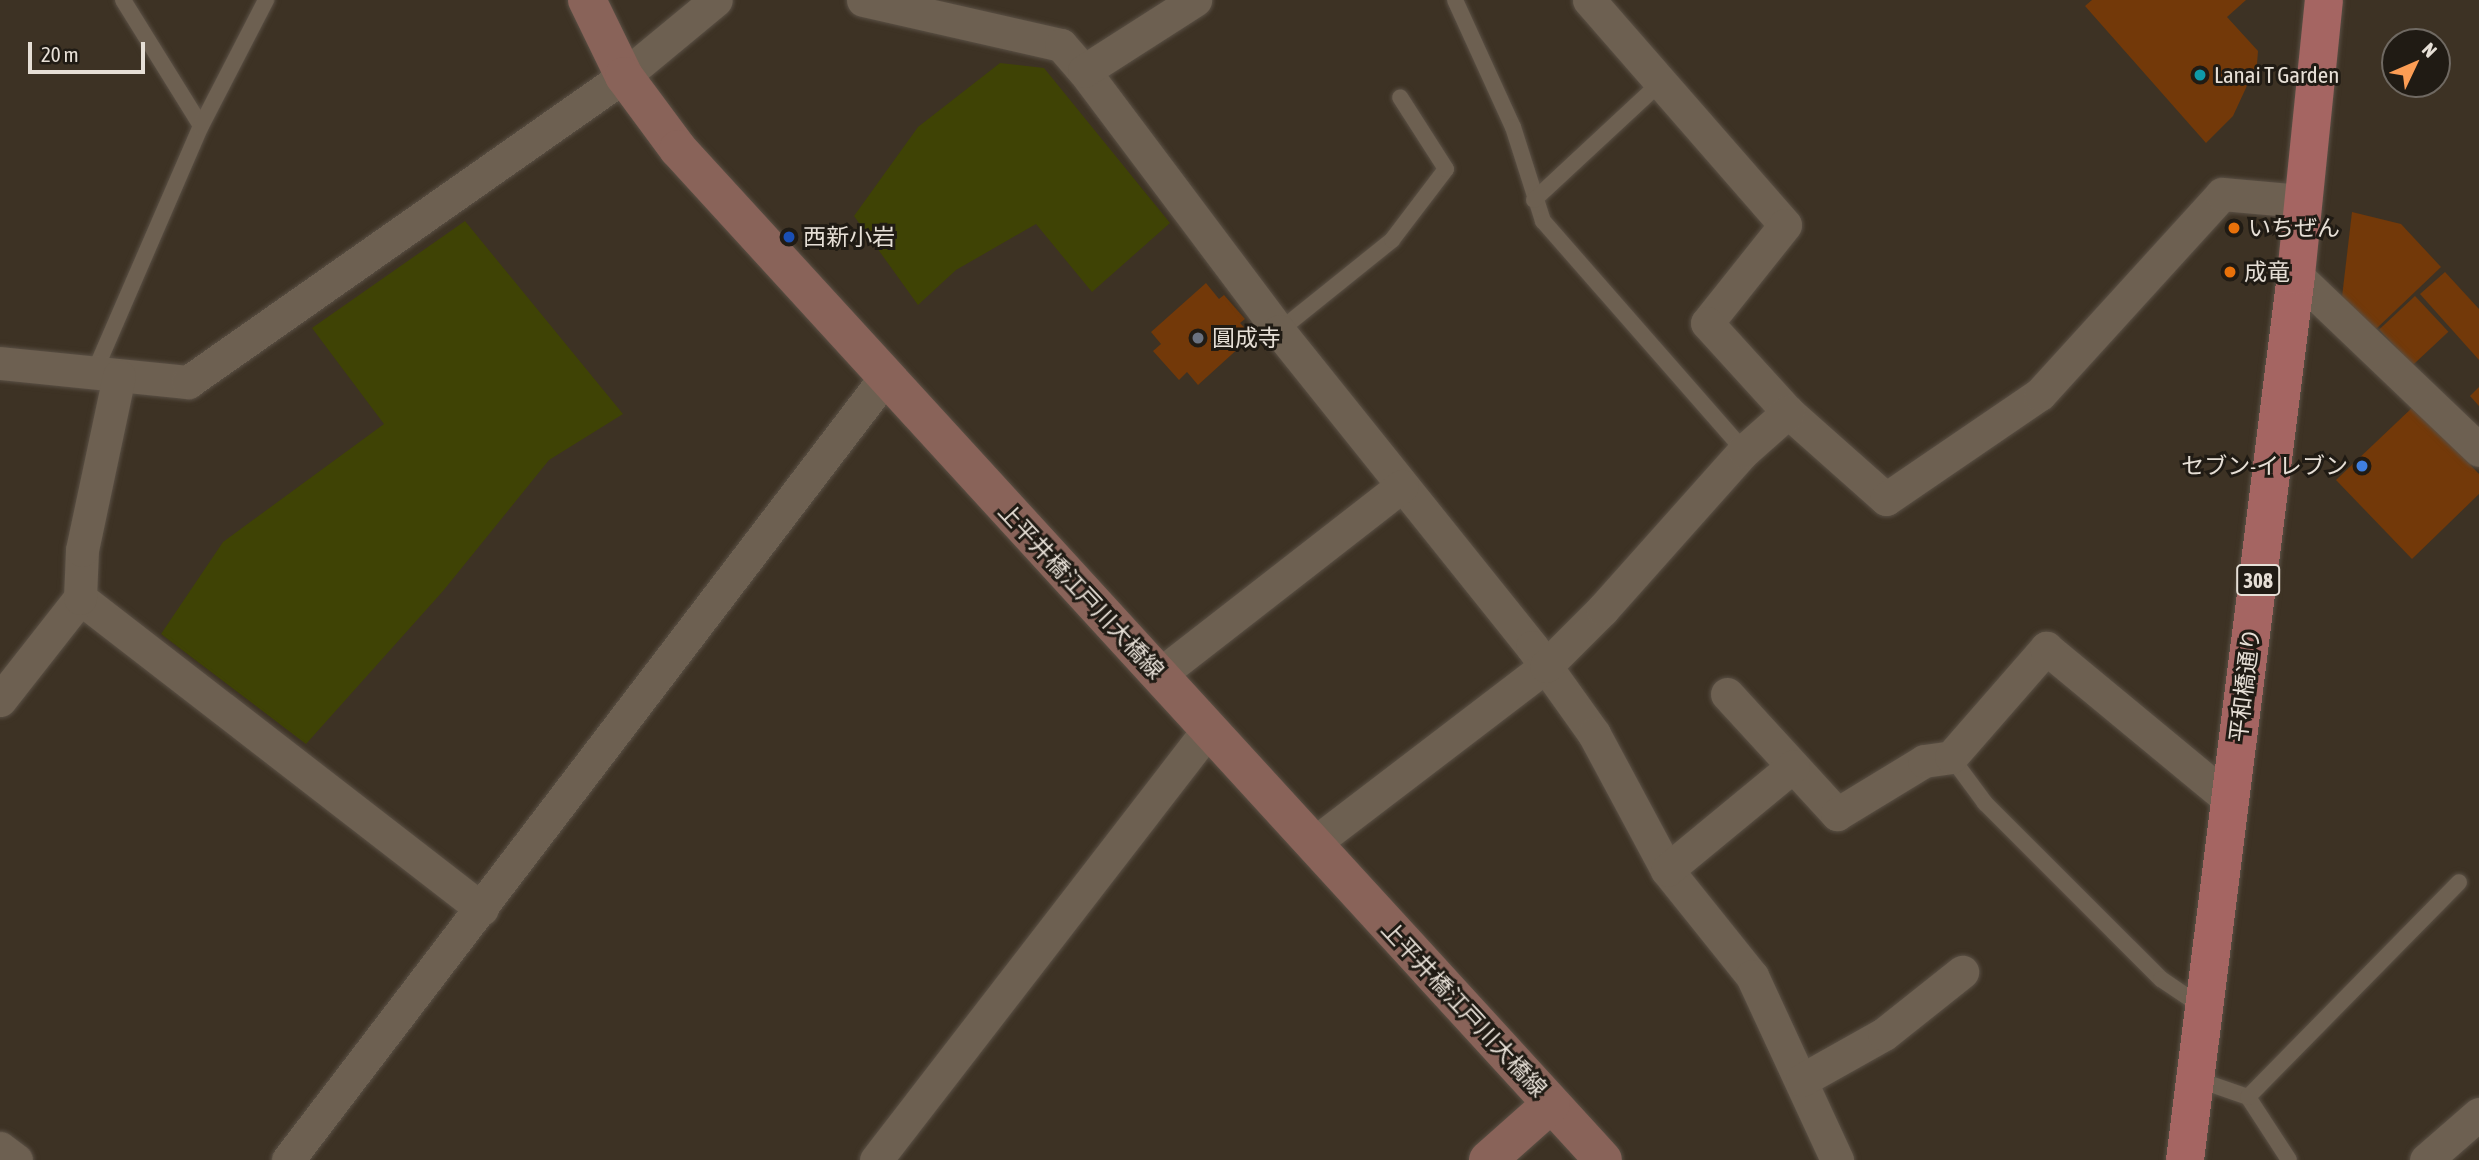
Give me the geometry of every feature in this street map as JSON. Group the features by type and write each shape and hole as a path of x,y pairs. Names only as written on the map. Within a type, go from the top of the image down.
{"main road":[{"name":"平和橋通り","path":"2185,1160 2296,275 2301,201 2324,0"}],"street":[{"name":"上平井橋江戸川大橋線","path":"587,0 624,76 678,149 884,379 1603,1160"},
{"path":"0,363 188,382 210,370 624,76 716,0"},
{"path":"863,0 1061,46 1084,71 1279,331 1546,666 1594,734 1667,870 1752,976 1837,1160"},
{"path":"1084,71 1195,0"},
{"path":"1597,3 1659,84 1785,225 1707,323 1788,412 1886,499 2040,394 2222,194 2301,201"},
{"path":"2296,275 2479,450"},
{"path":"0,700 80,598 82,550 107,375"},
{"path":"288,1160 884,379"},
{"path":"1313,844 1546,666 1603,609 1744,451 1788,412"},
{"path":"1159,675 1402,486"},
{"path":"80,598 482,909"},
{"path":"1727,694 1837,814 1924,761 1951,757 2046,648 2231,801"},
{"path":"877,1160 1208,730"},
{"path":"1667,870 1793,766"},
{"path":"1802,1080 1884,1034 1962,972"},
{"path":"1488,1160 1551,1104"},
{"path":"2426,1160 2479,1114"},
{"path":"0,1148 16,1160"}],"lane":[{"path":"123,0 201,126"},
{"path":"107,375 201,126 266,0"},
{"path":"1455,0 1513,127 1534,200 1543,221 1744,451"},
{"path":"1534,200 1659,84"},
{"path":"1279,331 1392,240 1446,169 1400,97"},
{"path":"1951,757 1985,803 2172,989 2205,1009"},
{"path":"2248,1097 2459,883"},
{"path":"2194,1078 2248,1097 2290,1160"}],"shaded area":[{"path":"1000,63 1044,68 1170,223 1092,292 1036,224 956,270 918,305 854,216 918,127"},
{"path":"465,221 623,414 549,460 443,591 306,744 161,634 223,542 384,424 312,328"}],"building":[{"name":"Lanai T Garden","path":"2092,0 2246,0 2227,17 2258,51 2257,64 2233,116 2206,143 2085,6"},
{"path":"2352,212 2401,224 2441,267 2376,329 2342,297"},
{"path":"2445,272 2479,309 2479,360 2420,294"},
{"path":"1206,283 1219,299 1224,295 1245,319 1240,323 1252,336 1198,385 1187,372 1179,380 1153,351 1161,344 1151,332"},
{"path":"2415,296 2448,332 2413,365 2379,329"},
{"path":"2479,387 2479,406 2470,396"},
{"path":"2414,406 2479,474 2479,494 2412,559 2336,480"}],"place":[{"name":"Lanai T Garden","path":"2200,75"},
{"name":"いちぜん","path":"2234,228"},
{"name":"西新小岩","path":"789,237"},
{"name":"成竜","path":"2230,272"},
{"name":"圓成寺","path":"1198,338"},
{"name":"セブン-イレブン","path":"2362,466"}]}
